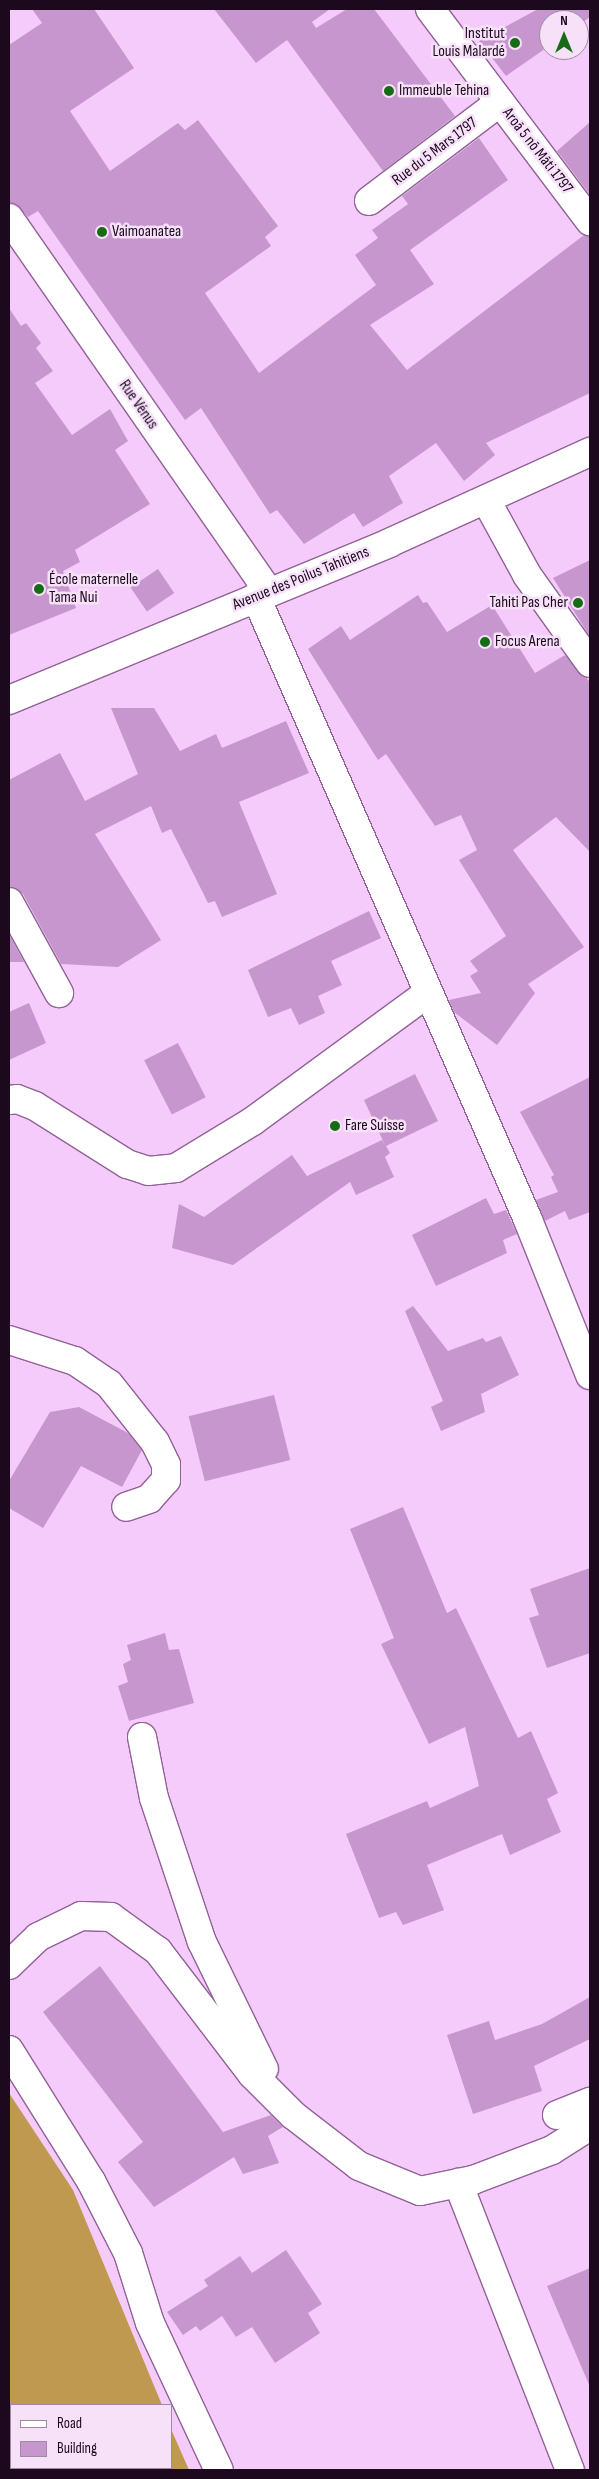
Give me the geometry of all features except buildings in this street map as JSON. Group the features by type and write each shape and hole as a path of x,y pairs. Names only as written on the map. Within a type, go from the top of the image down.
{"street":[{"name":"Aroā 5 nō Māti 1797","path":"430,9 590,221"},
{"name":"Rue du 5 Mars 1797","path":"369,201 500,102"},
{"name":"Rue Vénus","path":"9,218 262,594 428,993 528,1220 590,1375"},
{"name":"Avenue des Poilus Tahitiens","path":"9,700 486,500 590,452"},
{"path":"486,500 526,575 590,663"},
{"path":"9,902 59,993"},
{"path":"9,1100 18,1099 35,1106 127,1164 148,1171 176,1168 253,1121 428,993"},
{"path":"9,1340 75,1361 109,1384 150,1434 166,1465 166,1480 149,1499 126,1507"},
{"path":"142,1737 154,1798 202,1942 258,2061 293,2115"},
{"path":"9,1966 38,1937 81,1916 111,1917 158,1951 252,2074 293,2115 358,2166 420,2191 458,2183 552,2150 590,2126"},
{"path":"9,2050 91,2181 128,2253 150,2323 219,2470"},
{"path":"557,2115 590,2102"},
{"path":"458,2183 570,2470"}],"shaded area":[{"path":"9,2093 73,2190 162,2404 10,2404 10,2469 172,2469 172,2431 189,2470 9,2470"}],"place":[{"name":"Institut Louis Malardé","path":"515,43"},
{"name":"Immeuble Tehina","path":"389,91"},
{"name":"Vaimoanatea","path":"102,232"},
{"name":"École maternelle Tama Nui","path":"39,589"},
{"name":"Tahiti Pas Cher","path":"578,603"},
{"name":"Focus Arena","path":"485,642"},
{"name":"Fare Suisse","path":"335,1126"}]}
